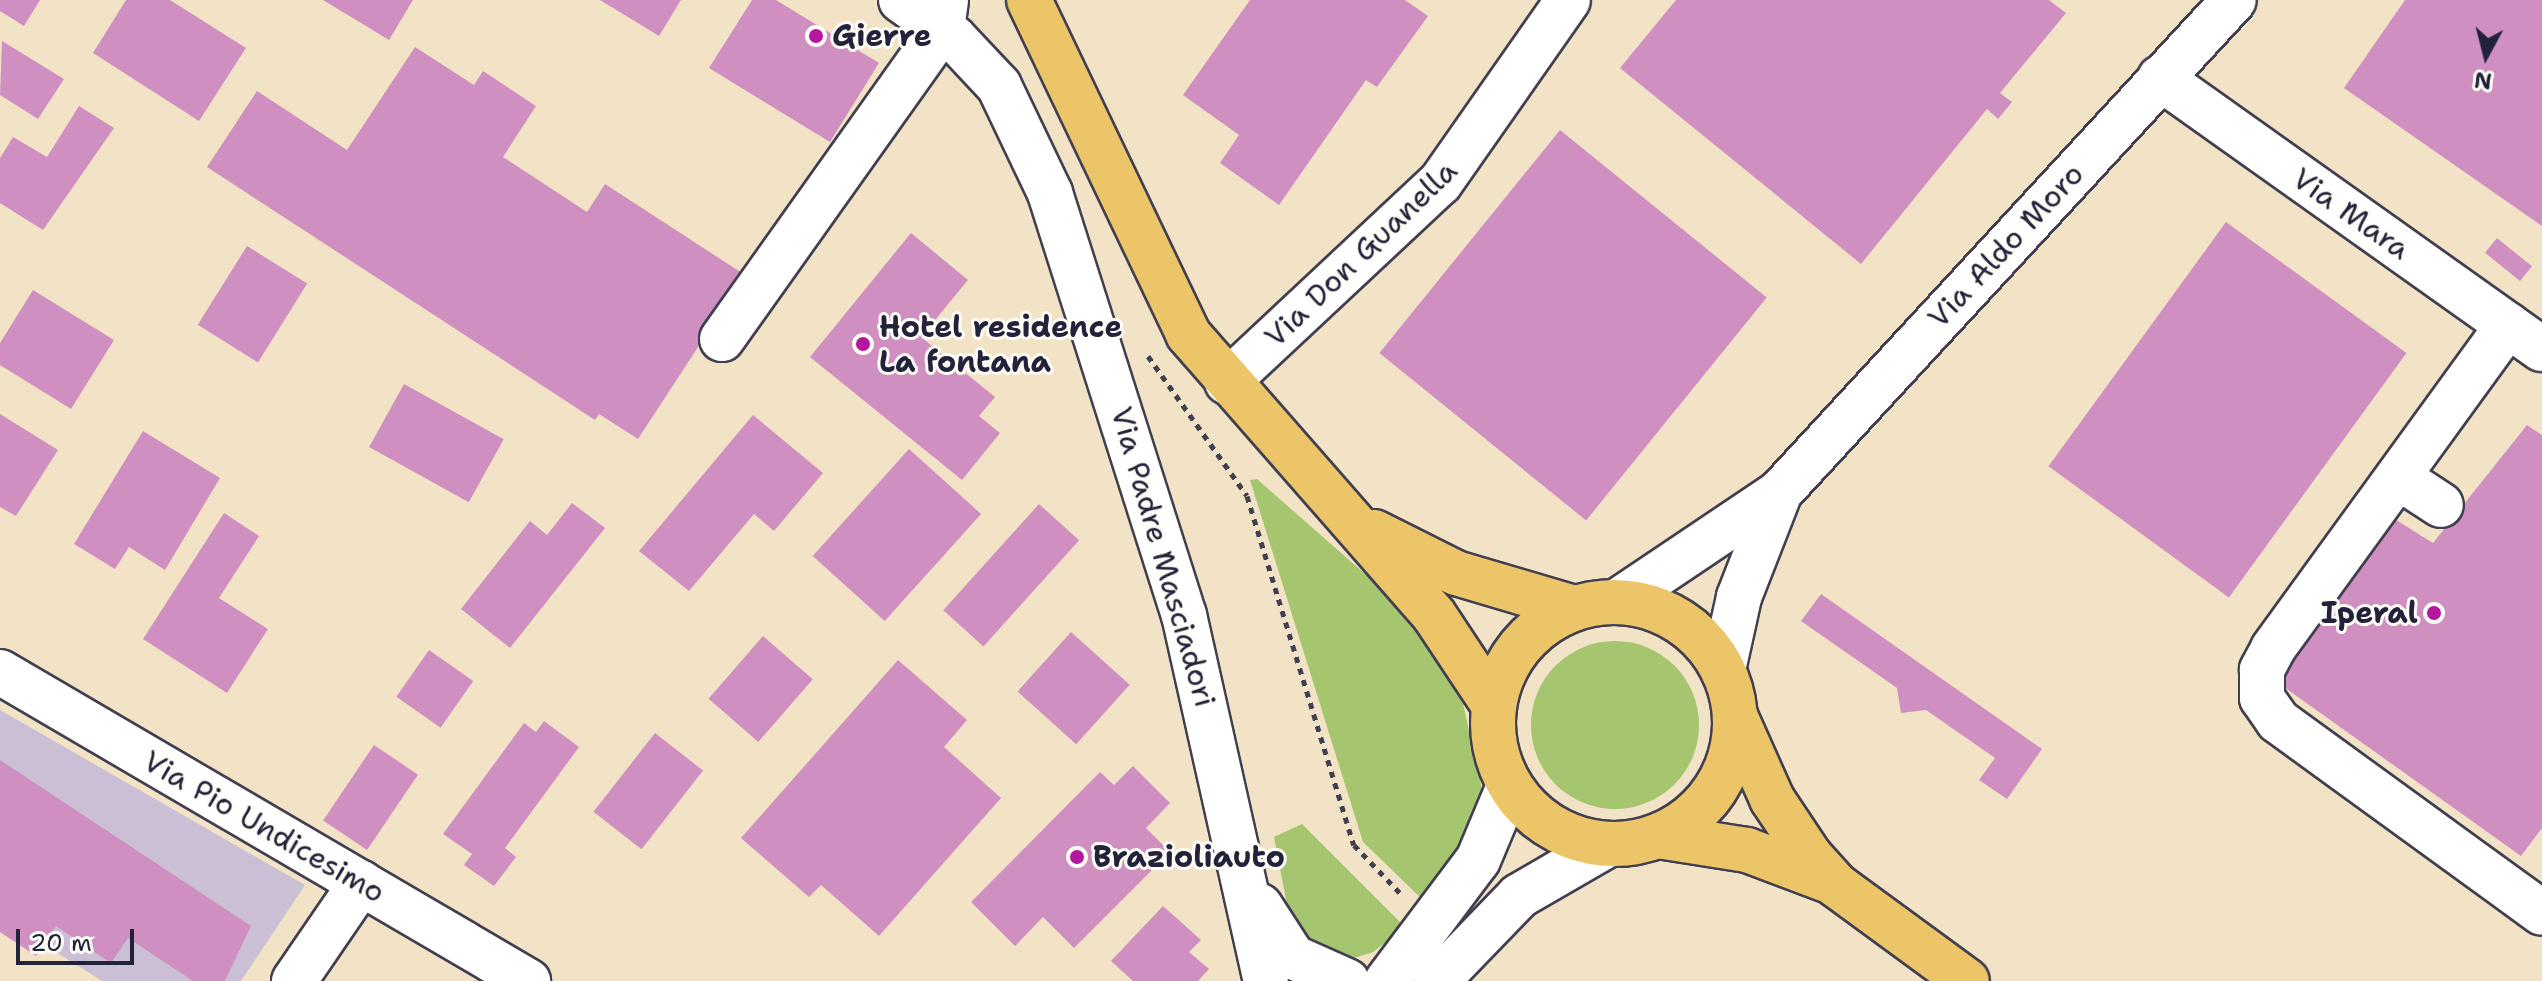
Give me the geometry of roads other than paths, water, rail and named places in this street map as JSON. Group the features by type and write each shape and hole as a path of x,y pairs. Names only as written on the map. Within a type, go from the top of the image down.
{"main road":[{"path":"1029,0 1067,74 1170,301 1227,382 1447,631 1493,704"},
{"path":"1038,0 1067,74"},
{"path":"1348,517 1456,573 1574,608"},
{"path":"1836,885 1782,817 1736,718 1723,670 1680,622 1618,601 1574,608 1520,645 1493,704 1494,747 1509,786 1557,830 1607,845 1658,836 1747,850 1836,885 1967,981"},
{"path":"1658,836 1716,789 1731,755 1736,718"}],"street":[{"name":"Via Don Guanella","path":"1227,382 1440,183 1568,0"},
{"name":"Via Aldo Moro","path":"1618,601 1780,492 2234,0"},
{"path":"722,339 925,9"},
{"name":"Via Padre Masciadori","path":"925,9 1010,102 1050,193 1184,615 1266,981"},
{"name":"Via Mara","path":"2160,78 2525,337"},
{"path":"2525,337 2398,477 2262,670 2262,698 2278,721 2542,913"},
{"path":"2398,477 2441,505"},
{"name":"Via Aldo Moro","path":"1723,670 1739,597 1780,492"},
{"name":"Via Pio Undicesimo","path":"0,672 528,981"},
{"path":"1243,876 1293,957 1347,981 1392,973 1478,860 1509,786"},
{"path":"1437,981 1519,896 1607,845"},
{"path":"294,981 361,883"}],"place":[{"name":"Gierre","path":"816,36"},
{"name":"Hotel residence La fontana","path":"863,344"},
{"name":"Iperal","path":"2434,613"},
{"name":"Brazioliauto","path":"1077,857"}]}
